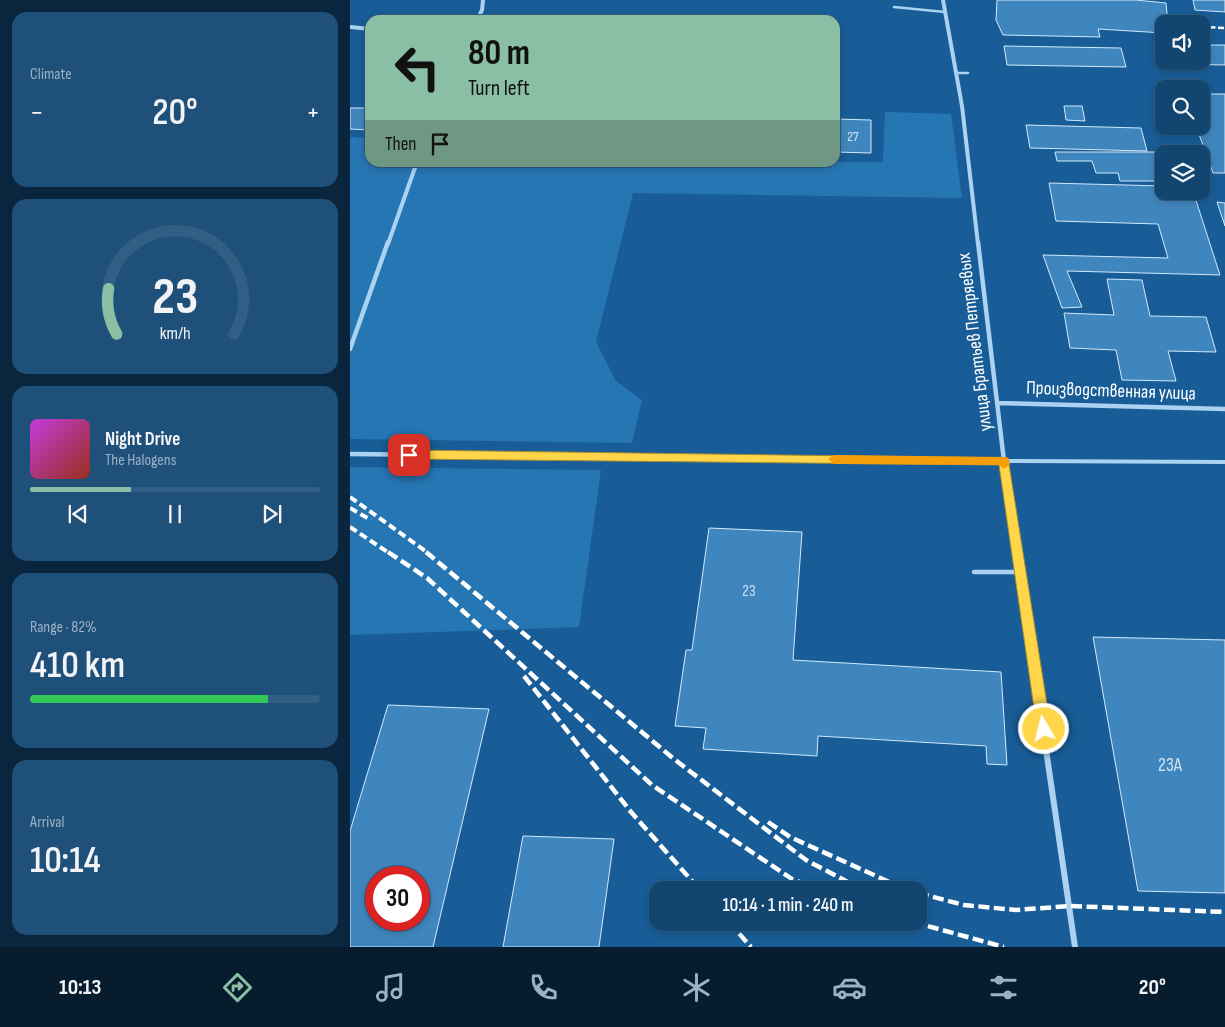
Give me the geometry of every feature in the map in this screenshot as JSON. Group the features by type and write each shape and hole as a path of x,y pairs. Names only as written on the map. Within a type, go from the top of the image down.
{"street":[{"path":"480,15 483,0"},
{"name":"улица Братьев Петряевых","path":"943,0 962,106 1004,461 1069,896 1074,947"},
{"path":"350,28 365,29"},
{"path":"350,348 415,167"},
{"name":"Производственная улица","path":"997,403 1225,409"},
{"path":"350,454 1004,461"}],"lane":[{"path":"894,7 945,12"},
{"path":"956,73 968,73"},
{"path":"1004,461 1225,462"},
{"path":"974,572 1020,572"}],"shaded area":[{"path":"885,112 951,114 962,198 633,193 596,342 616,381 642,400 632,443 350,439 350,137 365,138 365,167 840,167 840,162 883,162"},
{"path":"350,467 601,470 579,627 350,635"}],"building":[{"path":"997,0 1136,0 1166,3 1167,15 1155,15 1155,32 1098,29 1100,37 1003,35 996,20"},
{"path":"1193,0 1225,0 1225,12 1195,10"},
{"path":"1210,45 1225,45 1225,65 1210,65"},
{"path":"1004,46 1121,48 1126,67 1007,65"},
{"path":"1210,94 1225,94 1225,173 1213,173 1210,165 1210,145 1203,145 1199,135 1210,135"},
{"path":"1064,106 1082,106 1085,121 1066,120"},
{"path":"350,108 365,108 365,130 350,129"},
{"path":"840,119 871,120 871,153 840,152"},
{"path":"1026,125 1141,128 1147,151 1030,148"},
{"path":"1055,152 1155,152 1155,181 1120,181 1118,173 1096,173 1092,161 1057,161"},
{"path":"1049,183 1155,186 1155,200 1196,200 1220,275 1067,271 1082,307 1062,308 1043,255 1168,258 1158,224 1056,221"},
{"path":"1217,202 1225,203 1225,226"},
{"path":"1107,279 1142,280 1150,316 1206,317 1216,352 1168,351 1176,381 1122,380 1116,350 1070,348 1064,313 1114,315"},
{"path":"709,528 802,532 793,660 1001,672 1007,765 987,764 986,746 818,736 817,756 703,749 706,728 675,726 686,650 692,650"},
{"path":"1093,637 1225,640 1225,893 1138,891"},
{"path":"388,705 489,709 433,947 350,947 350,831"},
{"path":"523,836 614,839 599,947 503,947"}],"railway":[{"path":"1210,27 1225,28"},
{"path":"350,497 428,553"},
{"path":"350,508 371,520"},
{"path":"350,527 389,553"},
{"path":"388,552 427,578 652,785 797,881"},
{"path":"426,552 674,759 806,860 846,881"},
{"path":"524,676 631,812 692,881"},
{"path":"768,822 790,837 887,881"},
{"path":"927,895 964,905 1016,910 1070,906 1225,912"},
{"path":"927,926 1004,947"},
{"path":"737,931 751,947"}],"slow traffic":[{"path":"834,459 1004,461 1004,464"}],"route":[{"path":"409,455 1004,461 1044,729"}]}
